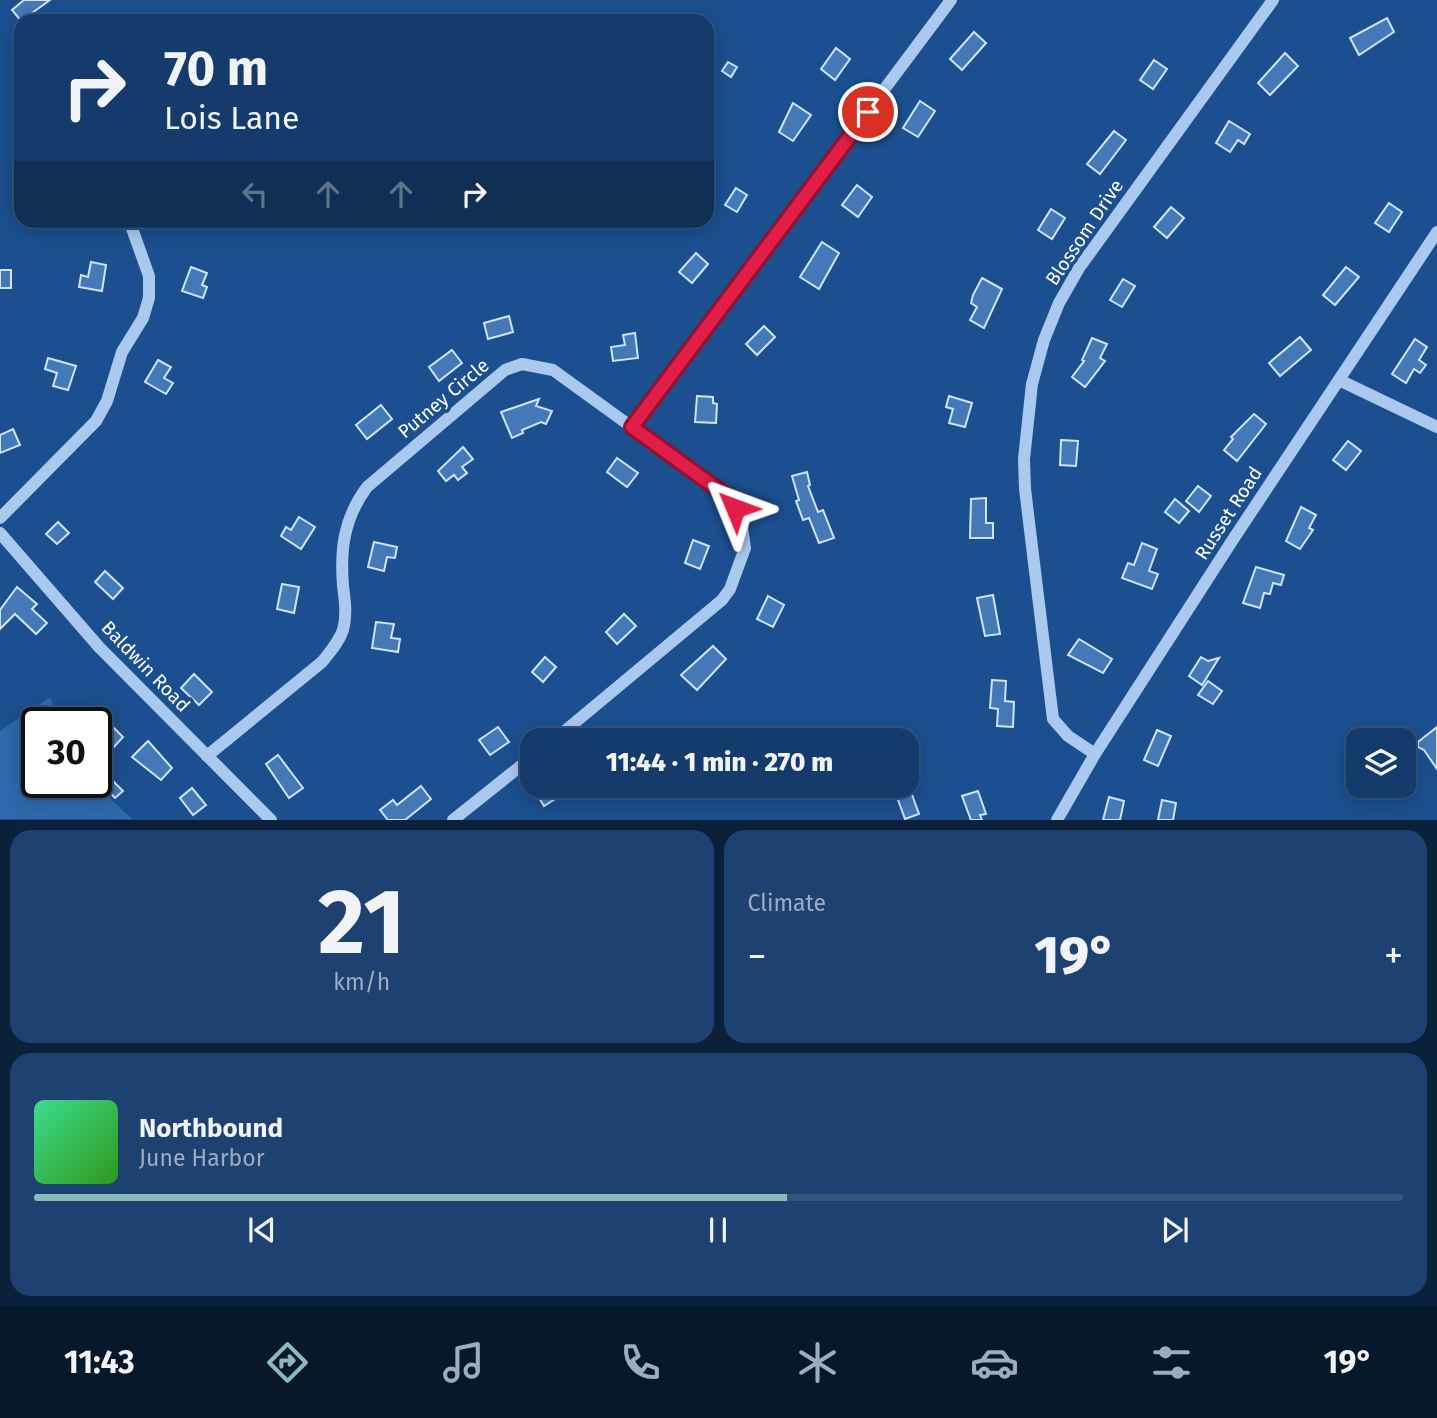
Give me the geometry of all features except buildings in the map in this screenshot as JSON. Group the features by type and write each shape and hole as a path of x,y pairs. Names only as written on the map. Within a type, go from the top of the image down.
{"street":[{"path":"632,427 951,0"},
{"name":"Blossom Drive","path":"1094,754 1068,736 1052,719 1025,489 1024,459 1032,384 1051,320 1079,268 1273,0"},
{"path":"0,518 96,421 107,401 122,352 143,318 149,298 149,276 133,228"},
{"name":"Russet Road","path":"1057,820 1094,754 1437,232"},
{"name":"Putney Circle","path":"208,756 322,662 334,647 343,631 346,614 342,540 354,504 367,487 494,377 522,364 553,370 727,496 735,508 744,533 741,565 722,600 568,728"},
{"path":"1339,380 1437,427"},
{"name":"Baldwin Road","path":"0,533 99,647 271,820"},
{"path":"453,820 520,767"}],"shaded area":[{"path":"50,697 54,707 35,707"},
{"path":"21,717 21,798 109,798 132,819 0,819 0,731"}],"route":[{"path":"735,508 727,496 632,427 868,112"}]}
